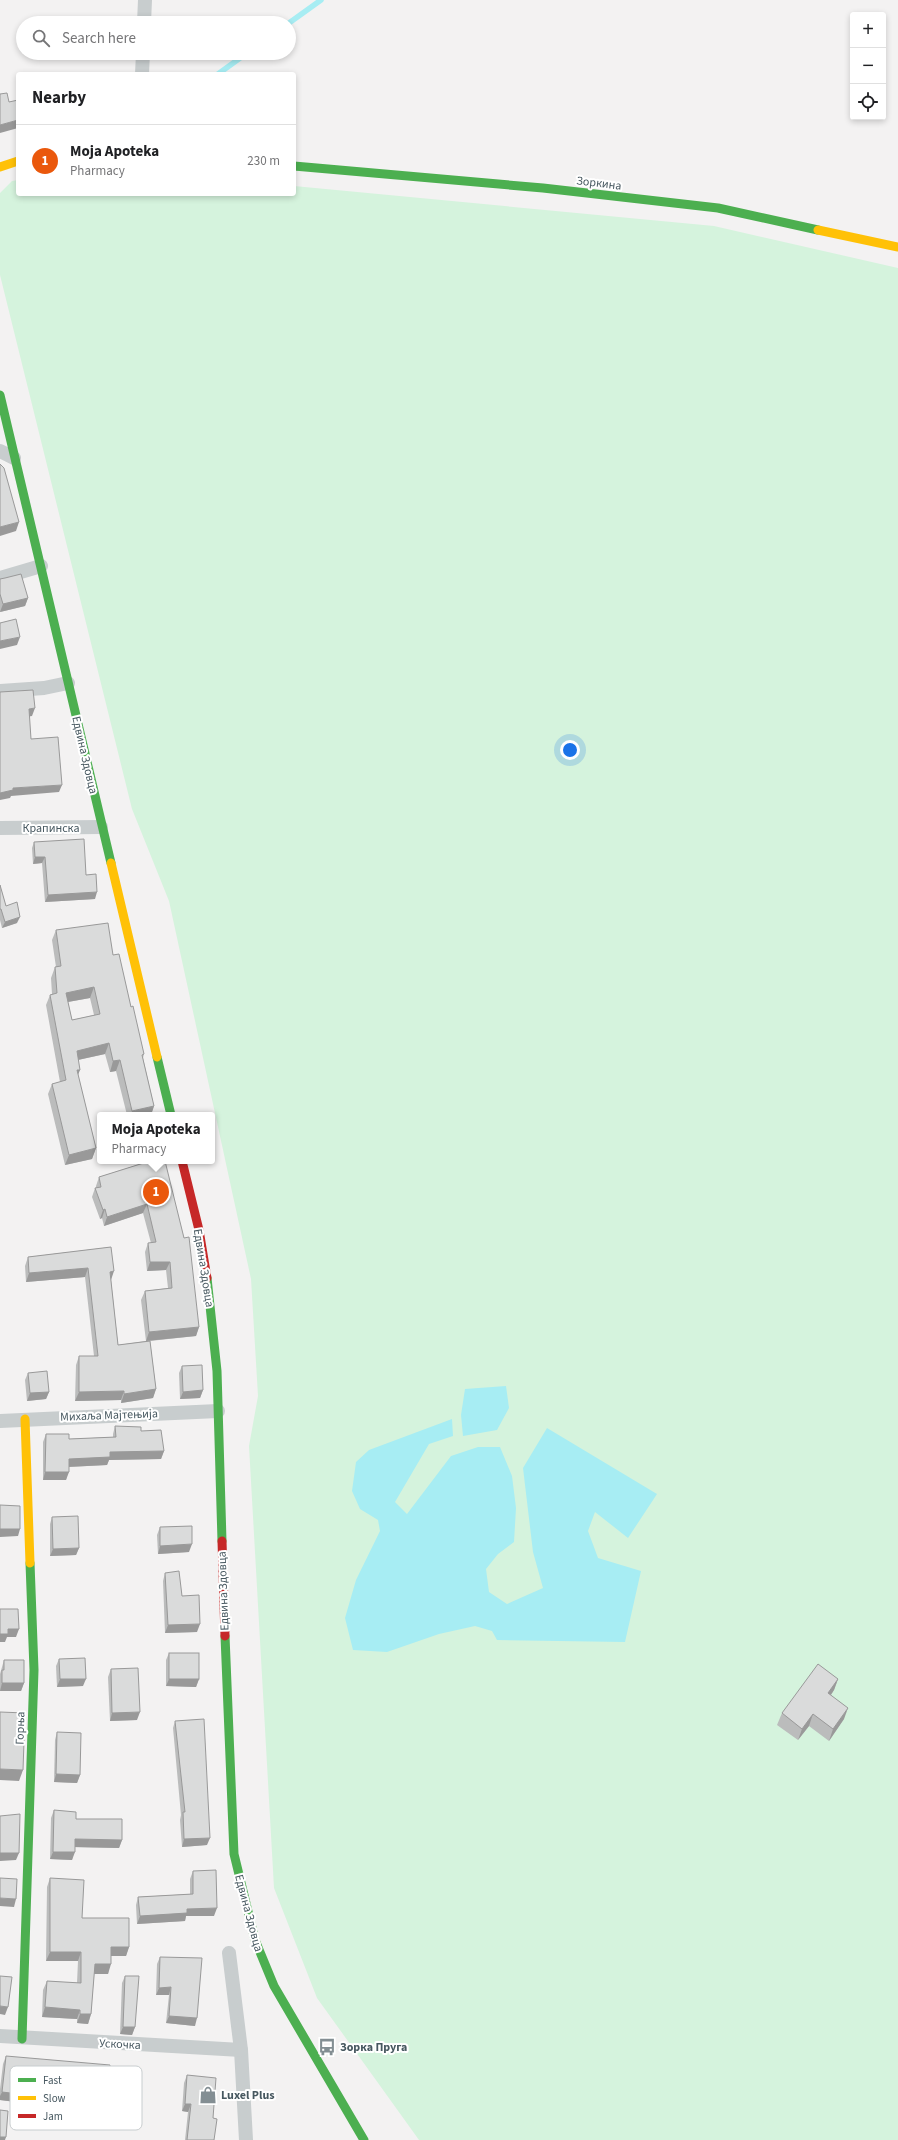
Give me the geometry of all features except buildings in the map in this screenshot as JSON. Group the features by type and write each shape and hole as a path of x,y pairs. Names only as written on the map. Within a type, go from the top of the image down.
{"main road":[{"path":"0,167 16,162"},
{"name":"Зоркина","path":"296,166 543,188 718,208 898,247"},
{"name":"Едвина Здовца","path":"0,396 170,1112"},
{"name":"Едвина Здовца","path":"183,1164 198,1230 210,1297 217,1371 234,1854 255,1940 274,1986 364,2140"},
{"name":"Горња","path":"22,2039 34,1670 26,1419"}],"street":[{"path":"144,0 144,16"},
{"path":"142,72 143,60"},
{"path":"0,451 14,458"},
{"path":"0,578 41,566"},
{"path":"0,691 44,688 68,683"},
{"name":"Крапинска","path":"0,828 102,827"},
{"name":"Михаља Мајтењија","path":"0,1421 218,1411"},
{"path":"229,1952 241,2050 246,2140"},
{"name":"Ускочка","path":"0,2036 22,2039 241,2050"}],"green space":[{"path":"16,180 16,196 296,196 296,186 714,226 898,268 898,2140 419,2140 317,1998 274,1888 249,1446 258,1396 251,1279 169,901 132,809 0,275 0,193 12,181"}],"water":[{"path":"506,1386 509,1408 497,1430 463,1436 461,1415 465,1389"},
{"path":"452,1419 453,1436 429,1444 395,1502 407,1514 451,1456 478,1447 500,1447 512,1476 516,1508 514,1542 498,1554 486,1569 489,1592 507,1604 543,1588 533,1552 523,1468 547,1428 657,1494 628,1538 595,1512 588,1531 598,1558 641,1571 625,1642 497,1640 492,1631 475,1626 439,1634 387,1652 353,1650 345,1618 356,1580 380,1531 378,1520 360,1509 352,1491 356,1462 369,1450"}],"waterway":[{"path":"296,18 321,0"},
{"path":"221,72 237,60"}],"traffic: fast":[{"path":"296,166 543,188 718,208 818,230"},
{"path":"0,395 111,863"},
{"path":"157,1057 170,1112"},
{"path":"207,1278 217,1371 222,1541"},
{"path":"22,2039 34,1670 30,1563"},
{"path":"225,1636 234,1854 255,1940 274,1986 364,2140"}],"traffic: slow":[{"path":"0,167 16,162"},
{"path":"818,230 898,247"},
{"path":"111,863 157,1057"},
{"path":"25,1419 30,1563"}],"traffic: jam":[{"path":"183,1164 199,1230 207,1278"},
{"path":"222,1541 225,1636"}],"place":[{"name":"Moja Apoteka","path":"156,1192"},
{"name":"Зорка Пруга","path":"327,2047"},
{"name":"Luxel Plus","path":"208,2095"}]}
